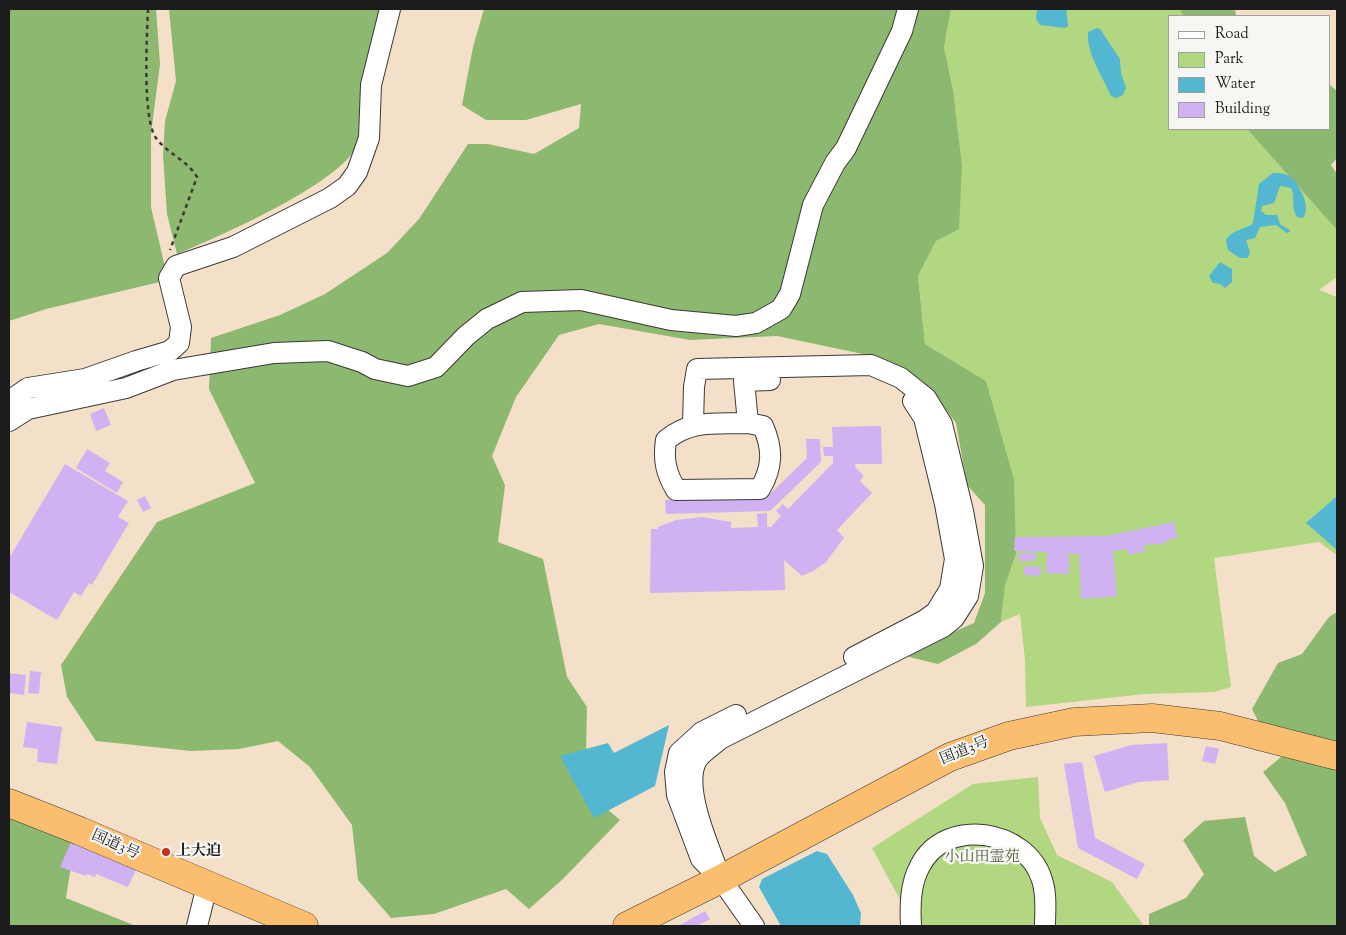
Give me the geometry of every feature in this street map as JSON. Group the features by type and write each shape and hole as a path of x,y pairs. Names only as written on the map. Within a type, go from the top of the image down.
{"highway":[{"name":"国道3号","path":"627,926 721,880 950,757 1009,736 1074,722 1152,718 1220,726 1337,756"},
{"name":"国道3号","path":"9,803 304,926"}],"street":[{"path":"9,400 28,388 85,380 136,361 170,351 179,343 181,327 169,278 176,266 233,247 330,198 347,186 357,172 369,138 371,85 390,9"},
{"path":"9,420 28,409 126,388 173,370 274,353 328,351 362,362 375,369 408,376 436,368 466,336 487,319 522,302 581,300 671,320 736,326 756,323 782,309 790,294 813,205 834,163 846,148 902,31 908,9"},
{"path":"693,424 694,386 697,369 871,365 901,378 926,398 942,424 963,511 973,566 968,596 954,618 894,653 720,739 697,760 693,779 695,802 721,880"},
{"path":"748,423 744,381 857,375 880,380 908,392 924,418 945,504 955,559 950,589 936,612 876,646 702,732 679,753 675,772 677,795 701,859 721,880 754,926"},
{"path":"748,423 763,426 770,443 772,461 767,478 760,489 676,490 667,475 663,457 666,440 678,430 693,424 748,423"},
{"path":"911,926 912,887 920,865 933,849 953,838 974,834 999,837 1017,847 1032,862 1042,880 1045,926"},
{"path":"197,926 207,886"}],"path":[{"path":"148,9 148,114 154,136 168,150 192,168 197,177 164,266 172,272"}],"green space":[{"path":"9,9 156,9 160,64 151,134 151,207 168,280 46,309 9,321"},
{"path":"169,9 391,9 368,113 357,145 347,160 328,176 276,208 177,254 167,214 163,155 165,121 176,81"},
{"path":"484,9 951,9 944,47 953,90 962,164 959,229 936,241 918,276 925,344 986,381 1014,480 1016,554 1005,586 1001,622 976,644 938,664 901,655 974,623 985,593 985,505 967,485 956,423 930,389 882,358 777,336 690,340 599,324 559,335 516,397 492,456 505,485 498,542 543,559 567,677 587,707 586,756 593,797 620,820 563,879 529,909 506,889 434,914 391,918 358,880 352,825 310,767 278,741 239,749 191,751 96,741 67,697 61,665 157,522 255,483 209,389 211,338 280,315 325,294 387,253 419,219 468,144 488,144 534,154 579,128 581,104 526,120 486,120 462,105 473,47"},
{"path":"951,9 1180,9 1183,15 1168,15 1168,130 1248,130 1337,230 1337,277 1319,290 1337,297 1337,555 1319,542 1214,558 1231,687 1214,692 1145,694 1026,707 1025,660 1020,614 1001,622 1005,586 1016,554 986,381 925,344 918,276 936,241 962,164 953,90 944,47"},
{"path":"1180,9 1235,9 1236,15 1183,15"},
{"path":"1331,86 1337,91 1337,158 1331,165 1337,174 1337,230 1248,130 1331,130"},
{"path":"1337,612 1337,749 1261,727 1252,709 1278,663 1302,654 1329,617"},
{"path":"1287,752 1337,770 1337,926 1149,926 1149,914 1186,898 1204,874 1183,840 1204,821 1245,817 1254,856 1275,872 1307,855 1285,803 1263,772"},
{"name":"小山田霊苑","path":"1038,777 1040,818 1057,855 1112,882 1144,926 906,926 906,911 872,848 973,784"},
{"path":"9,810 80,840 70,872 66,898 136,926 9,926"}],"water":[{"path":"1037,9 1066,9 1068,26 1065,28 1040,25 1036,19"},
{"path":"1097,28 1100,29 1120,59 1121,73 1126,88 1123,95 1116,98 1111,96 1090,48 1088,32"},
{"path":"1273,173 1287,175 1297,184 1305,202 1305,214 1303,218 1297,217 1291,188 1280,186 1274,203 1262,206 1261,211 1266,215 1277,215 1280,224 1291,231 1287,233 1276,225 1260,227 1255,238 1246,240 1250,252 1248,258 1240,258 1228,250 1226,240 1232,233 1253,223 1259,184"},
{"path":"1220,262 1232,269 1232,282 1225,288 1220,284 1213,283 1209,276"},
{"path":"1337,496 1337,550 1306,523"},
{"path":"669,725 655,786 594,818 560,756 608,743 614,753"},
{"path":"817,851 827,854 853,895 861,913 860,926 781,926 759,887 762,879"}],"building":[{"path":"104,408 111,425 96,431 90,414"},
{"path":"881,426 882,464 855,464 856,468 864,476 860,481 872,493 837,530 844,538 826,562 815,570 802,576 784,560 785,590 650,593 651,529 658,529 658,527 676,520 702,517 731,522 731,528 758,527 757,514 767,513 767,527 771,527 781,516 776,511 783,504 788,509 833,463 833,456 824,456 823,447 833,447 832,427"},
{"path":"806,439 820,439 821,462 770,511 666,514 665,500 766,498 807,458"},
{"path":"87,449 110,463 105,471 123,482 117,493 76,468"},
{"path":"65,464 128,501 118,517 129,523 92,585 89,583 81,596 74,592 57,620 9,592 9,554 11,555"},
{"path":"145,496 151,508 143,512 137,500"},
{"path":"1174,522 1177,538 1167,540 1167,543 1144,545 1146,551 1128,555 1127,549 1113,551 1117,596 1081,599 1079,554 1069,553 1069,574 1046,573 1047,552 1014,551 1015,537 1106,536"},
{"path":"1019,553 1036,553 1035,561 1019,561"},
{"path":"1024,566 1041,567 1040,576 1024,575"},
{"path":"30,671 41,672 39,694 28,693"},
{"path":"9,673 26,675 24,695 9,693"},
{"path":"27,722 62,727 57,764 37,762 38,749 23,747"},
{"path":"1167,743 1169,780 1138,782 1105,792 1094,756 1131,745"},
{"path":"1206,746 1219,749 1215,764 1202,761"},
{"path":"1082,762 1095,838 1145,864 1137,879 1078,848 1064,764"},
{"path":"71,842 136,870 128,887 96,874 95,877 87,874 86,876 60,867"},
{"path":"705,911 710,919 697,926 678,926"}],"place":[{"name":"上大迫","path":"166,852"}]}
